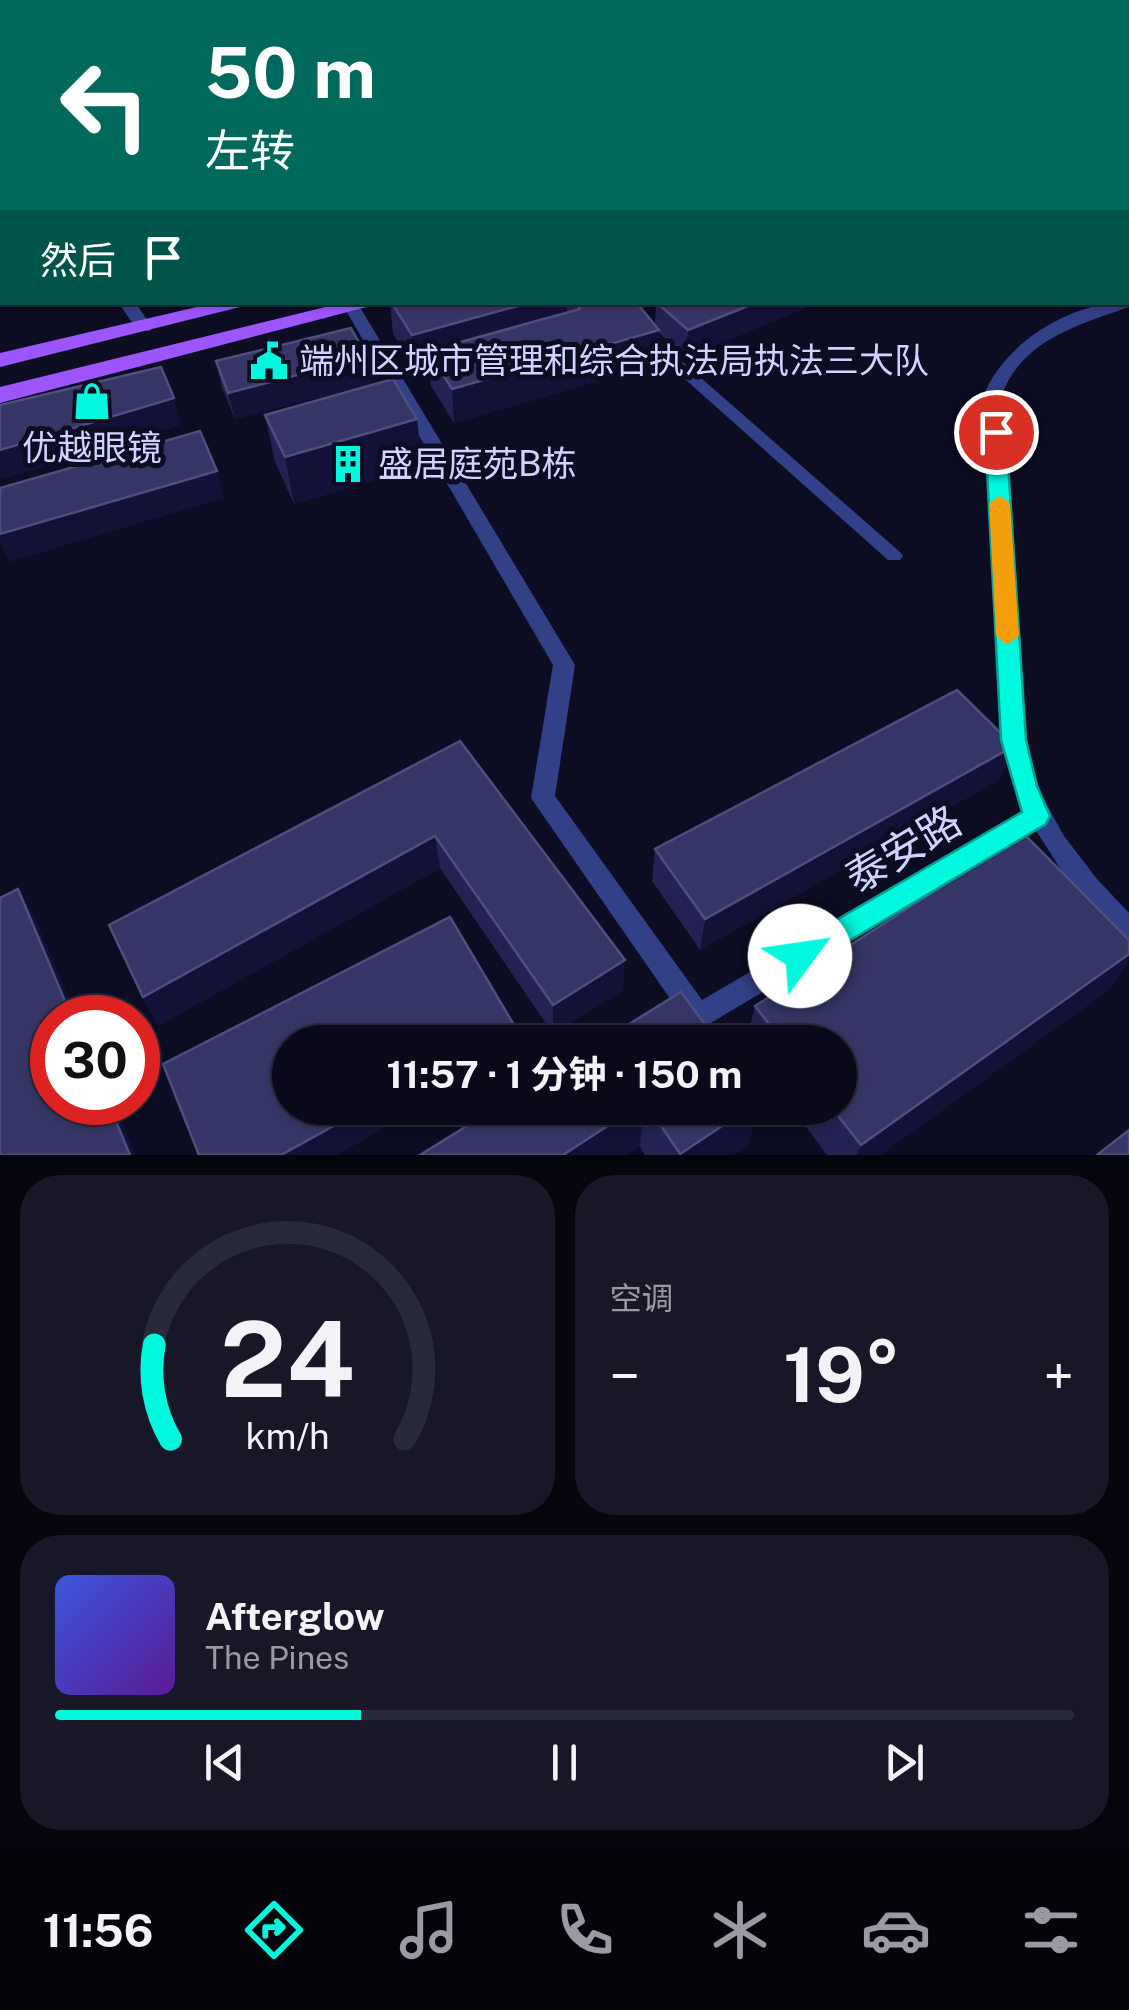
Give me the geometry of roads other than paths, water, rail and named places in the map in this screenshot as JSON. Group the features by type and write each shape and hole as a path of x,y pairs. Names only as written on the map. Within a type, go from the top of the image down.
{"main road":[{"path":"0,360 236,305"},
{"path":"0,395 364,306"}],"street":[{"path":"128,305 144,327"},
{"path":"364,306 564,664 543,798 698,1016"},
{"path":"1124,310 1043,336 1015,353 999,370 994,394 1014,740 1024,786 1054,845 1129,930"},
{"name":"泰安路","path":"683,1025 1037,816"}],"lane":[{"path":"619,305 664,354 894,556"}],"place":[{"name":"端州区城市管理和综合执法局执法三大队","path":"269,361"},
{"name":"优越眼镜","path":"92,401"},
{"name":"盛居庭苑B栋","path":"348,464"}]}
